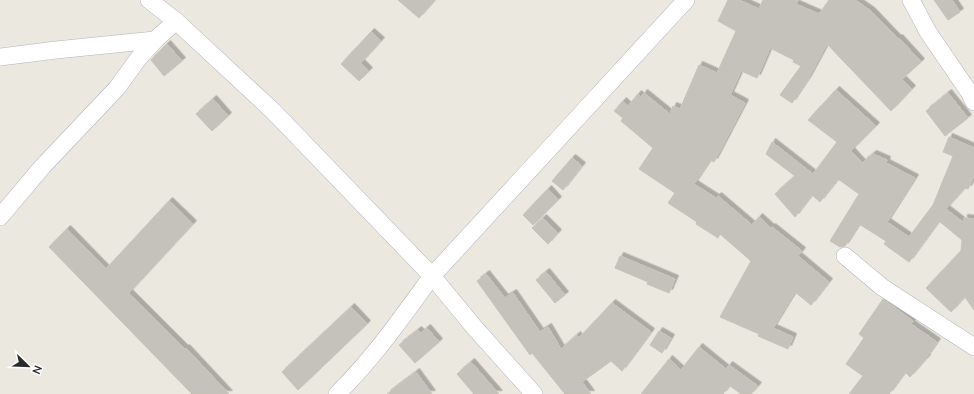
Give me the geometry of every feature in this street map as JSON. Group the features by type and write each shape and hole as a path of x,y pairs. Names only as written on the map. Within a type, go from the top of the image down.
{"street":[{"path":"149,0 176,21 273,111 432,276 474,327 534,394"},
{"path":"337,394 349,382 392,330 432,276 686,0"},
{"path":"911,0 928,32 965,86 974,102"},
{"path":"0,217 43,166 117,88 138,59 155,40 176,21"},
{"path":"0,57 155,40"},
{"path":"845,256 882,287 974,347"}],"building":[{"path":"398,0 435,0 419,18"},
{"path":"728,0 739,0 759,9 763,0 798,0 796,4 819,14 829,0 855,0 871,11 921,62 902,79 912,89 891,111 827,44 808,79 792,103 780,95 801,66 793,62 794,60 770,48 757,78 741,71 730,95 745,103 714,162 710,160 694,184 716,198 718,196 752,225 759,217 802,251 798,256 829,282 811,305 795,292 773,328 793,337 788,349 758,336 759,334 720,317 751,261 720,234 718,238 668,203 675,193 639,169 653,148 621,121 623,118 614,111 623,101 628,106 638,94 641,97 644,93 670,114 673,106 680,109 699,65 717,73 736,31 718,21"},
{"path":"934,0 952,0 960,12 948,20"},
{"path":"371,32 381,41 361,63 369,71 359,81 341,64"},
{"path":"167,44 182,61 164,76 151,60"},
{"path":"836,90 876,126 851,151 862,163 873,154 887,160 886,163 915,178 887,222 909,237 933,205 953,156 943,152 949,137 974,148 974,176 968,189 965,188 946,209 964,223 964,218 974,219 974,310 965,297 951,312 926,288 961,251 962,240 939,221 909,262 884,244 886,241 859,224 845,246 840,247 830,241 859,194 838,179 820,202 812,195 795,217 775,194 795,176 766,154 772,142 813,174 837,142 808,120"},
{"path":"948,93 968,118 945,136 926,111"},
{"path":"213,99 228,116 212,131 196,114"},
{"path":"572,158 582,166 563,190 552,181"},
{"path":"548,189 558,200 533,225 523,215"},
{"path":"169,201 193,224 129,293 185,349 186,348 229,394 192,394 49,247 67,229 106,269"},
{"path":"543,218 558,233 548,244 532,228"},
{"path":"620,256 675,279 669,293 615,268"},
{"path":"546,272 565,295 555,303 536,280"},
{"path":"486,274 505,298 513,293 540,332 548,327 561,349 577,335 579,338 612,303 651,332 622,371 611,361 582,382 591,394 565,394 532,353 530,355 477,281"},
{"path":"883,299 913,321 911,324 937,342 927,358 910,377 905,372 889,394 849,394 863,376 846,364 864,338 859,334"},
{"path":"351,307 367,324 298,390 282,372"},
{"path":"427,328 439,342 415,363 399,345 418,330 421,333"},
{"path":"659,331 671,338 662,353 650,345"},
{"path":"699,347 726,369 729,365 758,386 751,394 741,394 729,385 723,394 641,394 669,359 681,370"},
{"path":"471,362 499,394 474,394 457,374"},
{"path":"416,372 432,394 387,394"}]}
